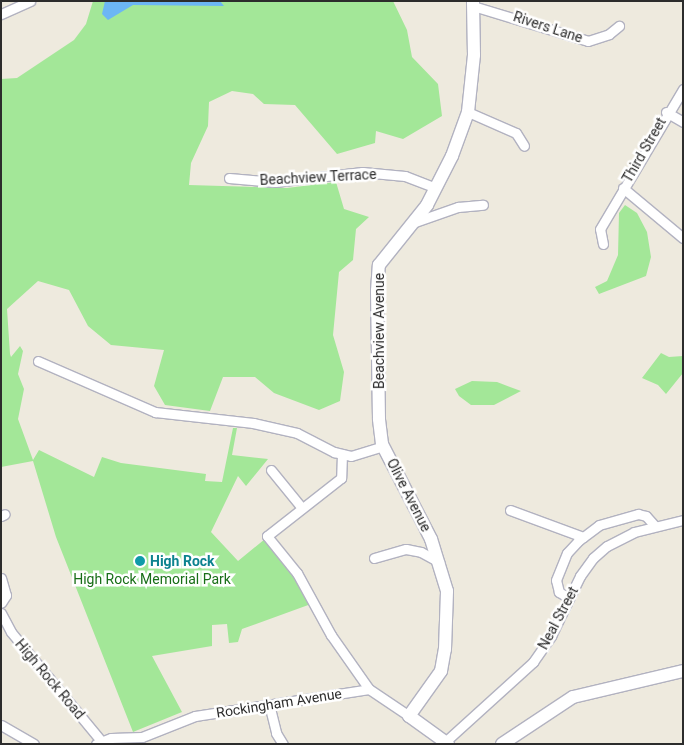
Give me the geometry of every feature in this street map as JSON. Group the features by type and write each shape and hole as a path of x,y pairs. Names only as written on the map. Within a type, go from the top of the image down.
{"street":[{"path":"1,14 30,1"},
{"name":"Rivers Lane","path":"473,4 588,41 609,34 619,26"},
{"name":"Beachview Avenue","path":"383,446 379,419 379,266 416,222 436,188 452,156 468,112 474,56 473,4"},
{"name":"Third Street","path":"603,244 600,229 666,112 683,89"},
{"path":"468,112 516,134 524,146"},
{"path":"666,112 683,122"},
{"name":"Beachview Terrace","path":"229,178 275,182 362,172 405,176 436,188"},
{"path":"622,188 683,238"},
{"path":"416,222 458,207 483,205"},
{"path":"38,362 155,412 253,423 297,433 342,454 341,478 267,536 297,573 332,635 370,689 447,742"},
{"name":"Olive Avenue","path":"342,454 351,456 383,446 431,539 447,591 445,649 441,671 409,716"},
{"path":"271,470 302,508"},
{"path":"510,510 584,537"},
{"path":"569,598 559,592 556,580 566,553 584,537 610,521 638,514 646,516 654,525"},
{"name":"Neal Street","path":"447,742 533,662 551,636 580,576 607,546 654,525 683,520"},
{"path":"374,558 406,549 430,556 440,564"},
{"path":"1,578 6,595 1,603"},
{"name":"High Rock Road","path":"1,613 11,632 99,743"},
{"path":"502,744 574,697 683,671"},
{"name":"Rockingham Avenue","path":"99,743 142,737 196,716 370,689"},
{"path":"269,704 276,733 283,744"},
{"path":"1,725 34,744"}],"green space":[{"name":"High Rock Memorial Park","path":"93,1 393,1 407,30 412,57 438,84 442,116 403,139 376,131 375,143 337,154 295,105 264,104 253,94 232,91 209,102 208,126 191,163 189,185 287,188 336,182 344,209 369,217 356,229 353,260 339,272 333,335 344,372 340,401 319,410 274,393 255,377 223,377 210,411 165,405 154,386 164,350 111,345 88,326 69,290 38,281 7,309 11,357 20,346 23,351 18,374 24,389 18,419 33,460 39,450 94,477 102,457 121,463 206,474 205,481 222,482 233,428 237,428 232,455 268,459 246,486 238,476 211,532 238,561 265,539 295,576 311,604 242,629 238,642 229,643 227,624 212,625 212,646 152,656 182,712 133,732 56,537 33,461 1,467 1,79 17,78 74,40 86,24"},
{"path":"625,205 637,213 647,232 651,257 646,276 599,294 595,287 607,281 618,255 619,213"},
{"path":"661,353 669,357 683,356 683,373 666,394 658,385 642,378"},
{"path":"472,381 497,382 521,391 494,405 471,405 459,396 455,389"}],"water":[{"path":"105,1 220,1 224,6 133,5 108,20 102,14"}],"place":[{"name":"High Rock","path":"140,561"}]}
